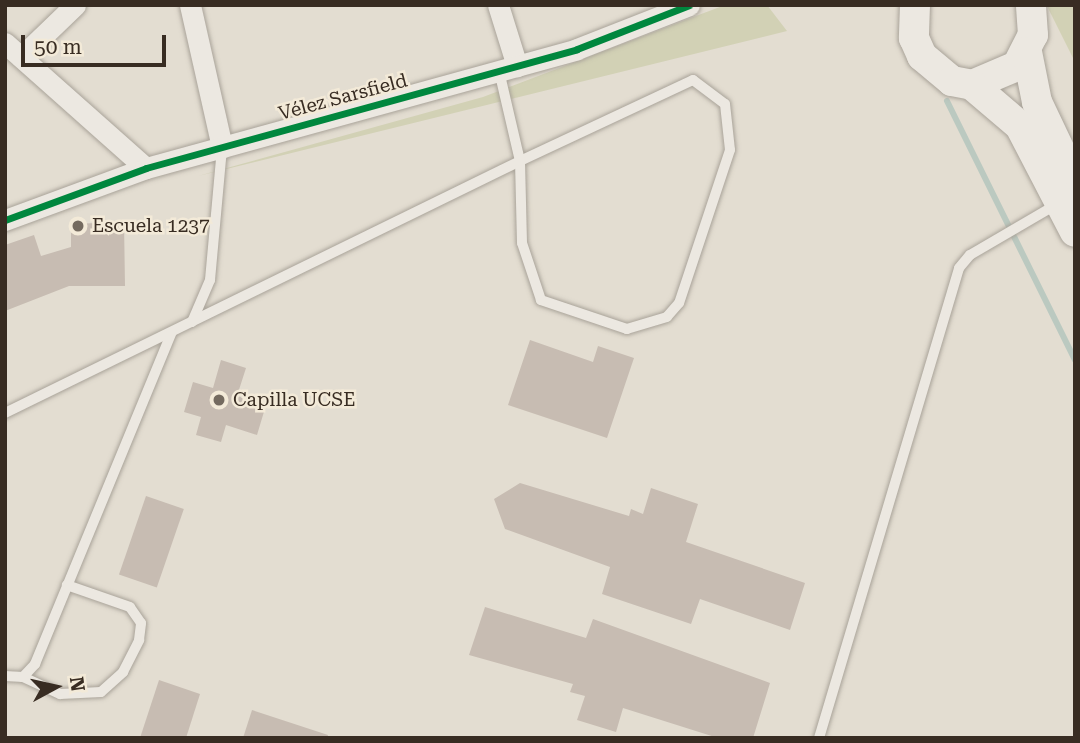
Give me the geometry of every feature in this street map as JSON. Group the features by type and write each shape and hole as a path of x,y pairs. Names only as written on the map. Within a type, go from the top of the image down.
{"main road":[{"path":"1031,5 1027,52 1037,102 1067,192 1075,232"},
{"path":"911,9 922,56 935,71 972,85 1020,126 1067,192"},
{"path":"972,85 1004,76 1027,52"}],"street":[{"path":"75,5 13,50 146,168"},
{"path":"190,5 222,147"},
{"path":"498,5 508,68"},
{"name":"Vélez Sarsfield","path":"5,220 146,168 508,68 689,5"}],"lane":[{"path":"5,413 520,161 693,80 719,97 731,124 730,150 679,303 667,317 627,329 541,300 522,243 520,161 508,68"},
{"path":"192,321 210,280 222,147"},
{"path":"819,738 960,268 1067,192"},
{"path":"23,677 36,664 172,331"},
{"path":"5,676 23,677 60,694 101,692 123,672 139,640 141,622 130,607 67,585"}],"green space":[{"path":"725,5 767,5 787,31 198,176 483,97"},
{"path":"1075,5 1075,62 1047,6"}],"building":[{"path":"124,222 125,286 69,286 5,311 5,245 34,235 41,256 71,247 71,224"},
{"path":"530,340 593,362 598,346 634,358 607,438 508,405"},
{"name":"Capilla UCSE","path":"221,360 246,368 237,396 266,405 257,435 226,425 221,442 196,435 201,417 184,412 193,382 213,388"},
{"path":"520,483 629,516 631,509 643,514 651,488 698,504 686,542 805,583 790,630 700,599 691,624 602,594 610,567 505,529 494,499"},
{"path":"146,496 184,509 157,588 119,574"},
{"path":"485,607 586,638 593,619 770,683 753,738 718,738 623,708 616,732 577,720 585,696 570,692 573,684 469,655"},
{"path":"159,680 200,694 186,738 140,738"},
{"path":"252,710 328,735 327,738 243,738"}],"waterway":[{"path":"947,101 1075,360"}],"cycle path":[{"path":"5,220 146,168 577,49 689,5"}],"place":[{"name":"Escuela 1237","path":"78,226"},
{"name":"Capilla UCSE","path":"219,400"}]}
